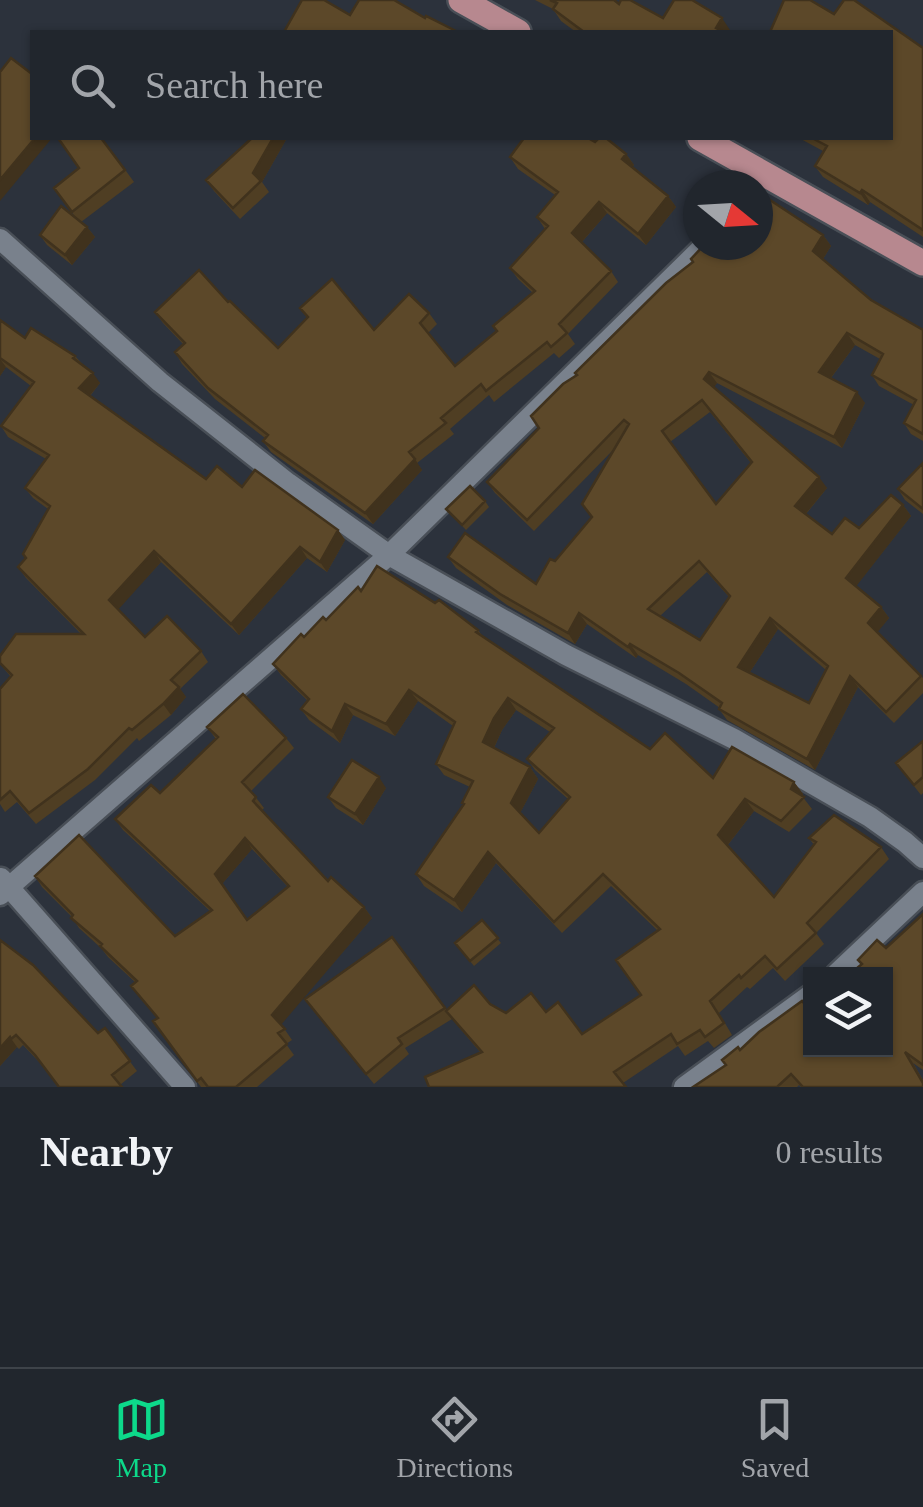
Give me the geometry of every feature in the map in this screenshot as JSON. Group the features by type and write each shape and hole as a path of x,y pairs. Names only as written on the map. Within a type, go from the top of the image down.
{"main road":[{"path":"461,0 514,30"},
{"path":"703,140 744,170"},
{"path":"773,189 923,263"}],"street":[{"path":"0,239 160,382 288,483 390,555 566,655 734,739 870,817 923,858"},
{"path":"185,1087 3,886 390,555 689,260"},
{"path":"843,967 923,892"},
{"path":"684,1087 803,1000"}],"building":[{"path":"302,0 324,0 350,15 359,0 394,0 454,30 285,30"},
{"path":"550,0 614,0 619,4 621,0 630,0 663,18 674,0 692,0 722,18 716,28 720,30 581,30 553,9 557,3"},
{"path":"784,0 810,0 834,14 844,0 854,0 923,48 923,230 862,190 860,193 815,166 827,146 816,140 893,140 893,30 771,30"},
{"path":"11,58 30,72 30,140 33,140 0,180 0,72"},
{"path":"59,140 102,140 125,170 72,212 54,188 79,168"},
{"path":"250,140 272,140 253,173 261,181 233,208 206,180"},
{"path":"523,140 608,140 626,154 622,159 668,196 638,234 599,202 572,233 611,271 559,324 567,333 551,347 547,342 486,391 481,384 441,418 446,423 409,452 415,459 365,513 263,441 268,435 208,388 175,352 185,343 155,312 199,270 278,348 308,317 300,308 332,279 374,330 409,294 429,313 420,323 455,366 497,331 493,326 535,291 510,268 548,226 537,217 558,192 510,157"},
{"path":"773,202 823,235 813,251 871,300 923,330 923,434 904,423 916,400 872,375 883,354 847,333 819,372 857,392 834,437 709,372 704,379 819,477 795,506 832,534 845,518 859,528 891,495 903,505 846,578 881,607 868,623 921,676 886,712 850,676 807,759 719,709 722,703 679,673 630,644 628,647 579,613 568,633 500,594 448,557 465,533 536,584 550,559 555,561 592,517 582,504 629,424 624,420 527,520 487,482 539,428 531,416 577,375 666,283 693,262 773,260","holes":["702,400 752,462 716,504 662,431","699,561 730,596 700,640 648,609","770,618 828,666 809,703 738,667"]},
{"path":"61,206 87,227 65,255 40,235"},
{"path":"0,320 25,338 31,328 75,356 93,373 79,388 206,479 217,466 242,487 255,470 338,530 320,562 300,547 231,624 154,551 109,600 145,637 167,616 201,651 171,680 179,687 163,704 132,730 129,728 88,769 29,813 10,791 0,800 0,689 12,675 0,663 0,656 16,634 84,634 18,567 50,506 25,488 49,455 1,426 34,382 0,358"},
{"path":"923,463 923,509 898,489"},
{"path":"470,486 485,501 462,525 446,509"},
{"path":"377,566 435,603 439,600 476,632 650,749 665,733 713,778 732,747 794,782 791,789 804,797 781,821 745,799 718,835 774,897 816,842 809,838 834,815 881,847 807,923 816,933 777,969 765,956 710,1001 724,1023 705,1037 700,1030 677,1044 671,1034 614,1072 626,1087 429,1087 425,1077 482,1052 446,1011 474,985 490,1004 506,1013 531,993 546,1012 558,1002 582,1034 641,995 616,960 660,929 603,874 554,922 488,852 454,900 416,874 464,804 473,781 436,764 455,722 409,690 386,724 345,704 332,731 301,709 309,699 273,664 301,634 304,637 323,617 326,620 358,587 361,591","holes":["508,698 554,728 527,759 570,797 539,833 511,803 530,767 483,742"]},
{"path":"243,694 286,738 242,782 256,797 253,801 328,881 331,877 364,907 272,1015 285,1029 278,1033 287,1044 236,1087 208,1087 201,1078 197,1081 153,1021 158,1018 131,986 137,981 71,918 73,915 35,876 79,835 175,936 212,910 115,819 151,785 160,793 218,737 207,727","holes":["245,838 289,886 247,920 215,874"]},
{"path":"923,741 923,777 914,785 896,763"},
{"path":"352,760 379,777 355,814 328,797"},
{"path":"923,914 923,1065 905,1052 923,1087 803,1087 791,1074 777,1087 693,1087 726,1065 722,1060 738,1047 740,1050 802,1001 803,1057 893,1057 893,967 858,967 862,964 858,960 877,940 886,948"},
{"path":"482,920 498,938 470,961 455,943"},
{"path":"392,937 445,1008 398,1038 402,1044 366,1074 305,999"},
{"path":"0,940 33,965 98,1033 105,1028 130,1061 112,1075 122,1087 59,1087 16,1035 0,1048"}]}
